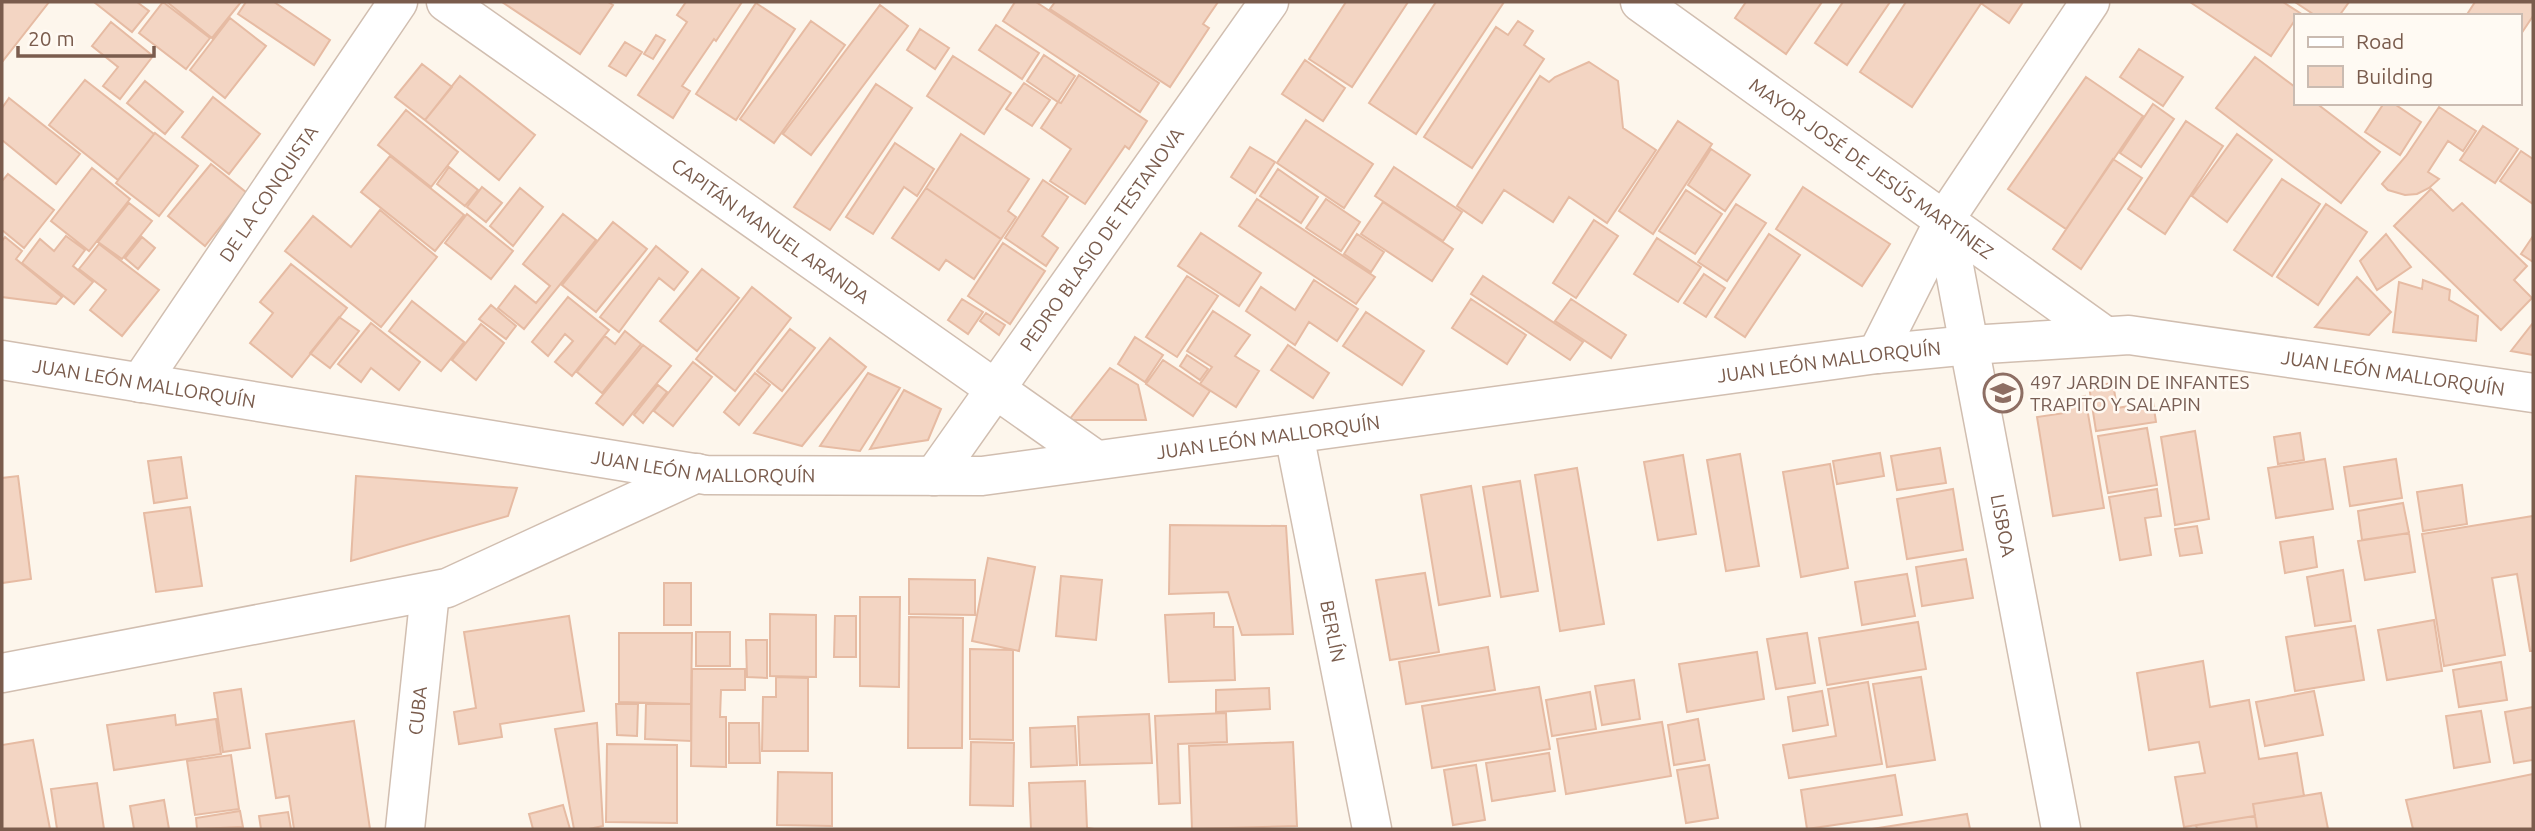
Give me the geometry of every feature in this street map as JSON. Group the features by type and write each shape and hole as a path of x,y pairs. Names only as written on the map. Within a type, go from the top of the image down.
{"street":[{"name":"DE LA CONQUISTA","path":"140,383 398,2"},
{"name":"CAPITÁN MANUEL ARANDA","path":"446,2 1096,460"},
{"name":"PEDRO BLASIO DE TESTANOVA","path":"934,476 1269,2"},
{"name":"MAYOR JOSÉ DE JESÚS MARTÍNEZ","path":"1640,2 2105,336"},
{"path":"1877,354 1945,219 2090,2"},
{"name":"LISBOA","path":"1945,219 2061,829"},
{"name":"JUAN LEÓN MALLORQUÍN","path":"2,360 697,473 982,476 1877,354 2105,336 2129,335 2533,393"},
{"name":"BERLÍN","path":"1294,433 1372,829"},
{"path":"2,673 438,590 697,473"},
{"name":"CUBA","path":"405,829 438,590"}],"building":[{"path":"2,2 49,2 2,62"},
{"path":"94,2 137,2 149,11 132,32"},
{"path":"163,2 210,38 186,69 139,33"},
{"path":"167,2 241,2 212,38"},
{"path":"246,2 274,2 330,40 314,65 238,14"},
{"path":"502,2 608,2 613,5 580,54"},
{"path":"686,2 742,2 682,86 690,91 673,118 638,95 687,22 677,15"},
{"path":"1015,2 1036,2 1159,83 1140,112 1003,21"},
{"path":"1055,2 1218,2 1203,24 1209,28 1170,87 1050,9"},
{"path":"1346,2 1408,2 1352,87 1309,59"},
{"path":"1436,2 1504,2 1416,134 1369,103"},
{"path":"1746,2 1822,2 1786,54 1735,18"},
{"path":"1843,2 1890,2 1847,65 1815,43"},
{"path":"1906,2 1982,2 1912,107 1860,72"},
{"path":"2023,2 2009,23 1982,4"},
{"path":"2190,2 2283,2 2300,13 2294,14 2294,22 2271,56"},
{"path":"2295,2 2349,2 2340,14 2313,14"},
{"path":"2475,2 2533,2 2533,16 2521,34 2521,14 2467,14"},
{"path":"756,3 795,29 736,120 696,94"},
{"path":"880,5 908,26 811,155 783,134"},
{"path":"230,18 266,46 225,98 190,70"},
{"path":"811,21 845,45 774,143 740,119"},
{"path":"1518,21 1533,31 1524,45 1544,59 1472,168 1424,137 1496,27 1508,35"},
{"path":"111,22 153,56 120,99 103,86 118,67 92,46"},
{"path":"996,25 1039,53 1022,79 979,50"},
{"path":"920,29 949,48 935,69 907,50"},
{"path":"656,35 665,40 653,59 644,54"},
{"path":"625,42 642,52 626,76 609,66"},
{"path":"2139,49 2183,77 2163,106 2120,77"},
{"path":"1044,55 1075,76 1058,102 1027,81"},
{"path":"953,56 1011,93 984,134 927,96"},
{"path":"2255,57 2294,86 2294,105 2319,105 2380,152 2341,203 2216,108"},
{"path":"1305,60 1345,88 1323,121 1282,94"},
{"path":"1589,62 1618,81 1623,128 1656,150 1607,223 1569,197 1553,222 1504,190 1482,223 1457,206 1540,76 1549,82"},
{"path":"422,64 452,87 425,120 395,97"},
{"path":"1079,75 1147,121 1129,149 1125,146 1085,204 1050,181 1071,149 1041,128"},
{"path":"460,76 535,135 499,180 425,120"},
{"path":"2086,77 2143,116 2066,229 2008,189"},
{"path":"85,80 154,134 118,180 49,125"},
{"path":"145,81 183,112 165,134 127,103"},
{"path":"1024,83 1050,100 1032,126 1006,109"},
{"path":"876,84 912,108 830,230 794,207"},
{"path":"213,97 260,134 229,174 182,137"},
{"path":"9,98 80,154 56,184 2,140 2,108"},
{"path":"2153,104 2174,119 2141,167 2120,153"},
{"path":"2383,105 2396,105 2421,122 2400,155 2365,132"},
{"path":"2439,107 2476,131 2463,151 2448,141 2428,172 2439,179 2429,188 2417,194 2405,195 2388,190 2382,184 2406,156"},
{"path":"406,110 458,152 431,187 378,145"},
{"path":"1306,120 1373,164 1344,208 1277,163"},
{"path":"1678,121 1712,144 1653,234 1619,211"},
{"path":"2186,121 2223,146 2165,234 2128,209"},
{"path":"2483,126 2518,149 2495,183 2460,160"},
{"path":"155,133 198,166 159,216 116,183"},
{"path":"961,134 1029,179 1008,211 1016,217 1001,239 926,188"},
{"path":"2237,134 2272,160 2227,222 2192,196"},
{"path":"895,143 934,169 917,196 904,187 873,234 846,217"},
{"path":"1250,147 1275,162 1255,193 1231,177"},
{"path":"1711,149 1750,175 1725,211 1688,185"},
{"path":"2521,151 2533,159 2533,204 2500,181"},
{"path":"390,156 464,215 435,251 361,192"},
{"path":"2113,159 2142,178 2081,269 2053,249"},
{"path":"211,164 247,193 205,246 168,216"},
{"path":"449,167 478,190 465,206 437,184"},
{"path":"1394,167 1462,212 1443,241 1375,196"},
{"path":"92,168 130,199 89,251 51,221"},
{"path":"1278,169 1318,197 1301,223 1260,196"},
{"path":"8,174 54,210 24,248 2,230 2,181"},
{"path":"2282,179 2320,204 2272,276 2234,250"},
{"path":"1043,180 1068,197 1042,236 1058,248 1046,266 1005,238"},
{"path":"482,187 502,203 486,222 467,207"},
{"path":"1803,187 1890,244 1862,286 1776,229"},
{"path":"520,188 543,207 513,246 490,226"},
{"path":"926,188 1001,239 974,279 946,260 939,270 892,238"},
{"path":"2431,189 2453,211 2462,203 2527,266 2514,280 2532,298 2501,330 2394,226"},
{"path":"1686,190 1722,214 1695,254 1659,231"},
{"path":"1257,199 1375,277 1356,304 1239,226"},
{"path":"1326,199 1360,222 1341,251 1306,228"},
{"path":"1383,202 1453,249 1432,281 1361,234"},
{"path":"129,203 152,221 122,259 98,242"},
{"path":"1736,204 1766,223 1727,281 1698,262"},
{"path":"2326,204 2367,232 2318,305 2277,277"},
{"path":"380,210 437,257 381,327 285,251 313,216 351,247"},
{"path":"467,214 513,251 491,279 445,243"},
{"path":"563,214 596,240 524,329 498,308 515,286 536,303 550,286 523,264"},
{"path":"1594,220 1618,236 1576,298 1553,283"},
{"path":"613,222 647,249 596,312 562,285"},
{"path":"1201,233 1261,273 1239,306 1178,266"},
{"path":"1357,234 1384,252 1371,272 1344,254"},
{"path":"1769,234 1800,255 1745,337 1715,317"},
{"path":"2386,234 2411,267 2377,290 2360,261"},
{"path":"66,236 85,250 73,266 93,282 74,304 22,263 40,239 54,251"},
{"path":"2533,236 2533,262 2521,254"},
{"path":"5,237 22,251 16,259 62,297 56,304 2,297 2,241"},
{"path":"142,237 155,248 138,269 125,258"},
{"path":"1657,238 1701,267 1678,302 1634,274"},
{"path":"1003,243 1045,271 1010,324 968,296"},
{"path":"99,244 159,290 122,336 90,310 106,290 79,269"},
{"path":"656,246 688,272 674,290 659,278 619,332 600,317"},
{"path":"291,264 347,308 292,377 250,343 273,313 260,302"},
{"path":"702,269 739,298 697,351 660,321"},
{"path":"1704,274 1725,288 1706,317 1684,303"},
{"path":"1187,276 1218,296 1177,357 1146,337"},
{"path":"1483,276 1583,342 1570,360 1471,294"},
{"path":"2357,277 2391,312 2369,335 2315,327"},
{"path":"1314,280 1358,309 1337,341 1309,322 1295,345 1246,311 1261,287 1295,310"},
{"path":"2423,280 2450,290 2449,300 2478,316 2476,341 2393,332 2399,282 2422,289"},
{"path":"752,287 791,318 735,391 696,359"},
{"path":"568,297 609,330 572,376 555,362 573,341 565,334 548,356 532,342"},
{"path":"962,299 983,312 968,334 948,320"},
{"path":"1471,299 1526,335 1507,364 1452,328"},
{"path":"1571,299 1626,335 1611,358 1555,321"},
{"path":"412,301 464,342 441,371 389,331"},
{"path":"491,305 516,326 506,339 479,319"},
{"path":"1213,311 1250,335 1235,356 1259,371 1236,407 1200,384 1212,367 1187,351"},
{"path":"1366,312 1424,351 1402,385 1343,346"},
{"path":"986,313 1005,325 999,335 980,321"},
{"path":"339,317 359,331 330,368 310,353"},
{"path":"371,323 420,362 399,390 371,368 361,382 338,364"},
{"path":"2533,323 2533,355 2511,351"},
{"path":"481,324 504,343 476,380 452,360"},
{"path":"790,329 815,348 782,391 757,371"},
{"path":"625,331 641,344 602,393 577,372 605,336 615,344"},
{"path":"1135,337 1163,355 1145,382 1118,364"},
{"path":"830,338 866,367 802,446 754,433"},
{"path":"643,345 671,366 623,425 596,403"},
{"path":"1288,345 1329,373 1313,398 1271,370"},
{"path":"1187,355 1208,369 1200,380 1180,366"},
{"path":"1163,360 1210,391 1193,416 1146,384"},
{"path":"693,362 712,377 673,426 654,411"},
{"path":"1110,368 1138,385 1146,420 1069,420"},
{"path":"755,373 770,385 739,425 724,412"},
{"path":"868,373 900,388 860,451 820,446"},
{"path":"2113,383 2117,408 2153,402 2156,422 2096,431 2089,386"},
{"path":"658,385 667,392 643,423 634,415"},
{"path":"904,390 941,409 928,440 870,449"},
{"path":"2085,396 2104,508 2053,516 2037,417 2065,413 2063,401"},
{"path":"2147,428 2157,485 2108,493 2098,436"},
{"path":"2195,431 2209,519 2175,525 2161,437"},
{"path":"2300,433 2304,460 2278,464 2274,437"},
{"path":"1940,448 1946,483 1897,490 1891,456"},
{"path":"1880,453 1884,476 1837,484 1833,461"},
{"path":"1740,454 1759,566 1726,571 1707,460"},
{"path":"1683,455 1696,534 1658,540 1644,462"},
{"path":"181,457 187,498 154,503 148,461"},
{"path":"2325,459 2333,509 2276,518 2268,468"},
{"path":"2396,459 2402,498 2350,506 2344,467"},
{"path":"1830,464 1848,568 1801,577 1783,472"},
{"path":"1577,468 1604,624 1560,631 1535,475"},
{"path":"18,476 31,579 2,583 2,478"},
{"path":"356,476 517,488 508,516 351,561"},
{"path":"1520,481 1538,591 1501,597 1483,487"},
{"path":"2462,485 2467,524 2423,531 2417,492"},
{"path":"1471,486 1490,596 1439,605 1421,495"},
{"path":"1953,489 1963,550 1907,559 1897,499"},
{"path":"2157,489 2161,516 2145,518 2151,555 2120,560 2109,497"},
{"path":"2403,503 2409,533 2362,540 2358,511"},
{"path":"190,507 202,586 156,592 144,513"},
{"path":"2533,516 2533,651 2530,651 2517,574 2492,578 2505,655 2444,666 2422,534"},
{"path":"1170,525 1286,526 1293,634 1242,635 1228,592 1169,594"},
{"path":"2197,526 2202,553 2180,556 2175,529"},
{"path":"2409,533 2415,572 2365,580 2358,541"},
{"path":"2313,537 2317,567 2285,573 2280,542"},
{"path":"988,558 1035,567 1019,651 972,641"},
{"path":"1966,559 1973,598 1922,606 1916,567"},
{"path":"2343,570 2351,621 2315,626 2307,577"},
{"path":"1425,573 1439,652 1390,660 1376,580"},
{"path":"1907,574 1915,616 1862,625 1855,582"},
{"path":"1061,576 1102,580 1096,640 1056,636"},
{"path":"909,579 975,580 975,615 909,614"},
{"path":"664,583 691,583 691,625 664,625"},
{"path":"860,597 900,597 899,687 860,686"},
{"path":"1214,613 1214,627 1233,627 1235,680 1169,682 1165,615"},
{"path":"770,614 816,615 816,677 770,676"},
{"path":"569,616 584,711 500,724 502,737 459,744 454,712 476,708 464,632"},
{"path":"835,616 856,616 856,657 834,657"},
{"path":"909,617 963,618 962,748 908,748"},
{"path":"2434,620 2442,671 2387,680 2378,630"},
{"path":"1918,622 1926,669 1827,685 1819,638"},
{"path":"2355,626 2364,680 2295,691 2286,637"},
{"path":"696,632 730,632 730,666 696,666"},
{"path":"619,633 692,633 691,704 619,702"},
{"path":"1807,633 1815,683 1776,689 1767,639"},
{"path":"746,640 767,640 767,678 747,677"},
{"path":"1488,647 1495,690 1406,704 1399,662"},
{"path":"970,649 1013,650 1013,740 970,739"},
{"path":"1757,652 1764,699 1687,712 1679,664"},
{"path":"2203,661 2210,707 2249,700 2259,759 2297,753 2304,796 2253,804 2255,816 2184,827 2175,777 2205,773 2199,742 2149,750 2137,673"},
{"path":"2501,662 2507,700 2459,707 2453,670"},
{"path":"692,669 745,669 745,690 721,690 720,717 726,717 726,767 691,766"},
{"path":"776,677 808,678 808,751 762,751 763,697 776,697"},
{"path":"1921,677 1935,760 1887,767 1873,684"},
{"path":"1634,680 1640,719 1602,725 1595,686"},
{"path":"1868,682 1882,764 1789,778 1783,745 1836,736 1828,689"},
{"path":"1539,687 1550,749 1432,768 1422,706"},
{"path":"1269,688 1270,709 1216,712 1216,690"},
{"path":"241,689 250,748 223,752 214,693"},
{"path":"1822,691 1828,725 1793,731 1788,697"},
{"path":"2314,691 2323,735 2265,746 2256,702"},
{"path":"1590,692 1596,729 1552,736 1546,700"},
{"path":"616,704 638,704 637,736 617,735"},
{"path":"646,704 691,704 691,741 645,739"},
{"path":"2533,707 2533,760 2514,763 2505,712"},
{"path":"2481,711 2490,762 2454,768 2446,716"},
{"path":"1226,713 1227,742 1178,744 1180,803 1159,804 1155,716"},
{"path":"1149,714 1152,763 1080,765 1078,717"},
{"path":"175,715 176,725 216,719 221,754 114,770 107,725"},
{"path":"1698,719 1705,760 1674,765 1668,725"},
{"path":"354,721 370,829 294,829 289,796 276,798 266,734"},
{"path":"1662,722 1671,776 1566,794 1557,739"},
{"path":"597,723 603,826 574,829 555,729"},
{"path":"729,723 759,723 760,763 729,763"},
{"path":"1075,726 1077,765 1031,767 1030,728"},
{"path":"33,740 50,829 2,829 2,745"},
{"path":"971,742 1014,743 1013,806 970,805"},
{"path":"1293,742 1297,826 1192,829 1189,746"},
{"path":"607,744 677,745 677,823 606,822"},
{"path":"1549,753 1555,791 1492,801 1486,763"},
{"path":"231,755 239,809 195,815 187,761"},
{"path":"1476,765 1485,820 1453,825 1444,770"},
{"path":"1709,765 1718,818 1686,823 1677,770"},
{"path":"778,772 832,773 832,826 777,825"},
{"path":"2533,774 2533,829 2413,829 2406,800"},
{"path":"1895,775 1902,815 1807,829 1801,790"},
{"path":"1085,781 1087,828 1094,829 1031,829 1029,783"},
{"path":"97,783 104,829 57,829 51,789"},
{"path":"2321,793 2328,829 2257,829 2253,804"},
{"path":"164,800 169,829 134,829 130,806"},
{"path":"563,805 570,829 533,829 529,814"},
{"path":"240,811 243,827 197,829 196,818"},
{"path":"288,812 291,829 261,829 259,816"},
{"path":"1967,814 1970,829 1872,829"},
{"path":"2255,816 2257,829 2197,829 2196,825"}],"place":[{"name":"497 JARDIN DE INFANTES TRAPITO Y SALAPIN","path":"2003,393"}]}
